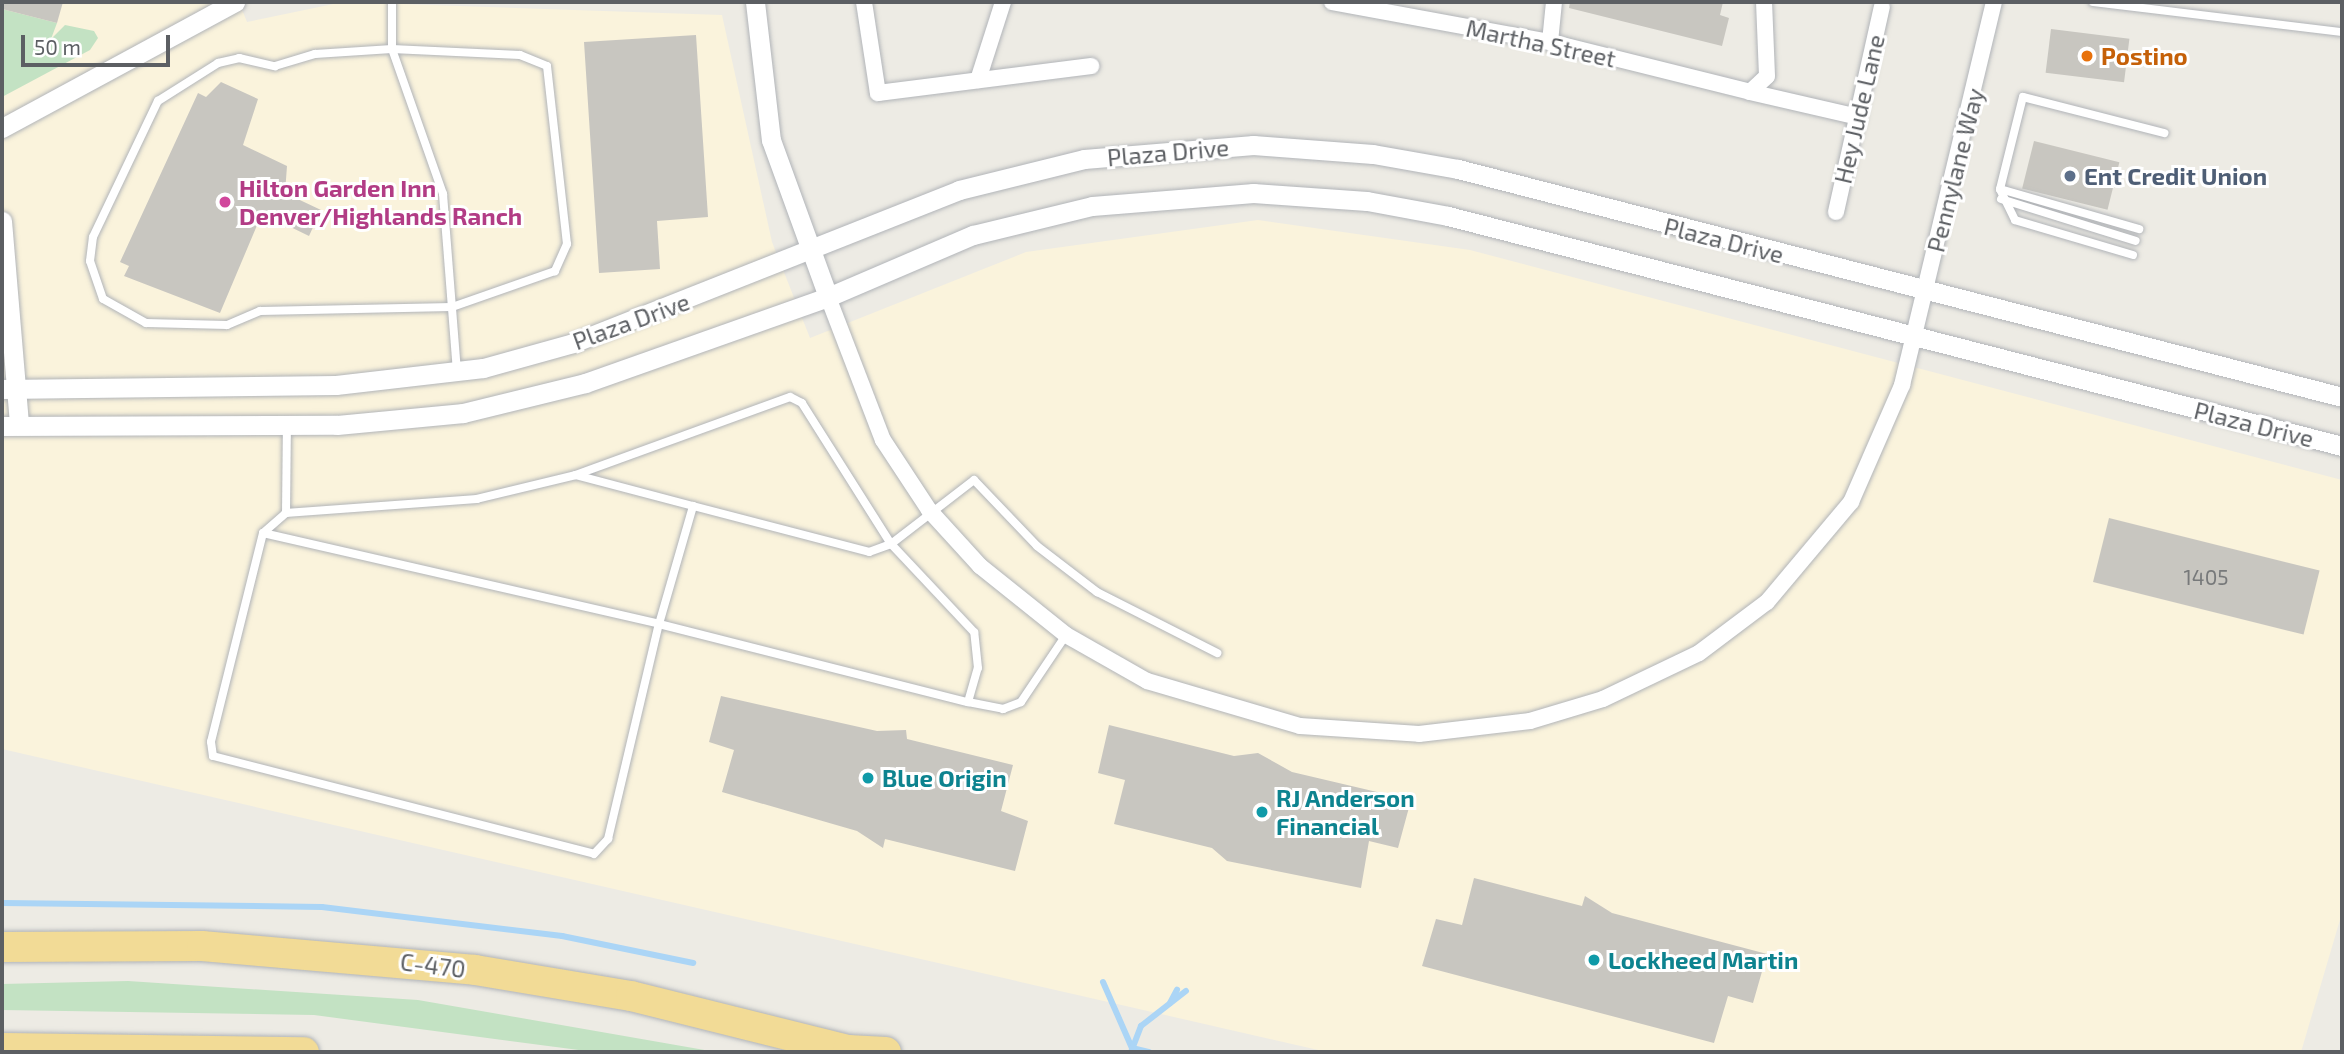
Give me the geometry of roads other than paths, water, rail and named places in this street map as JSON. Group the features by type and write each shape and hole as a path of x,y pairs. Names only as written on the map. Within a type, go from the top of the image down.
{"highway":[{"name":"C-470","path":"2,947 202,946 448,967 631,996 852,1051 886,1052"},
{"path":"2,1048 304,1052"}],"street":[{"path":"2,128 235,2"},
{"path":"755,2 771,140 809,254 828,297"},
{"path":"864,2 877,93 1091,66"},
{"path":"978,80 1003,2"},
{"name":"Martha Street","path":"1332,2 1550,42 1858,117"},
{"path":"1550,42 1554,2"},
{"path":"1749,92 1767,76 1764,2"},
{"name":"Pennylane Way","path":"828,297 883,440 929,510 980,566 1066,635 1147,681 1194,698 1345,732 1497,727 1603,699 1699,653 1767,601 1809,559 1871,463 1914,338 1994,2"},
{"name":"Hey Jude Lane","path":"1836,212 1881,7"},
{"name":"Plaza Drive","path":"9,388 336,385 457,372 573,343 809,254 958,190 1022,172 1150,151 1253,145 1373,154 1458,169 2342,397"},
{"name":"Plaza Drive","path":"10,425 287,424 406,420 520,401 828,297 973,235 1033,219 1155,198 1253,193 1367,201 1448,215 1914,338 2342,446"},
{"path":"2,221 10,425"}],"lane":[{"path":"392,2 392,49 439,174 457,372"},
{"path":"2093,2 2342,32"},
{"path":"392,49 520,55 547,66 567,244 563,261 555,271 452,307 260,311 227,325 146,323 103,299 90,261 93,237 159,101 218,63 239,58 275,66 315,54 392,49"},
{"path":"2133,255 2024,225 2001,199 2000,189 2023,97 2164,133"},
{"path":"2000,189 2139,229"},
{"path":"2001,199 2136,241"},
{"path":"693,506 659,624 608,839 594,853 213,756 211,742 262,533 286,513 434,505 576,475 790,397 802,403 891,544 974,632 978,668 968,702"},
{"path":"286,513 287,424"},
{"path":"576,475 859,553 891,544 929,510 974,480 1037,546 1086,584 1217,653"},
{"path":"262,533 659,624 1003,709 1021,702 1066,635"}],"waterway":[{"path":"2,903 322,907 562,936 693,963"},
{"path":"1103,982 1132,1048 1150,1052"},
{"path":"1170,1003 1177,990"},
{"path":"1131,1052 1141,1026 1186,991"}],"place":[{"name":"Postino","path":"2087,56"},
{"name":"Ent Credit Union","path":"2070,176"},
{"name":"Hilton Garden Inn Denver/Highlands Ranch","path":"225,202"},
{"name":"Blue Origin","path":"868,778"},
{"name":"RJ Anderson Financial","path":"1262,812"},
{"name":"Lockheed Martin","path":"1594,960"}]}
